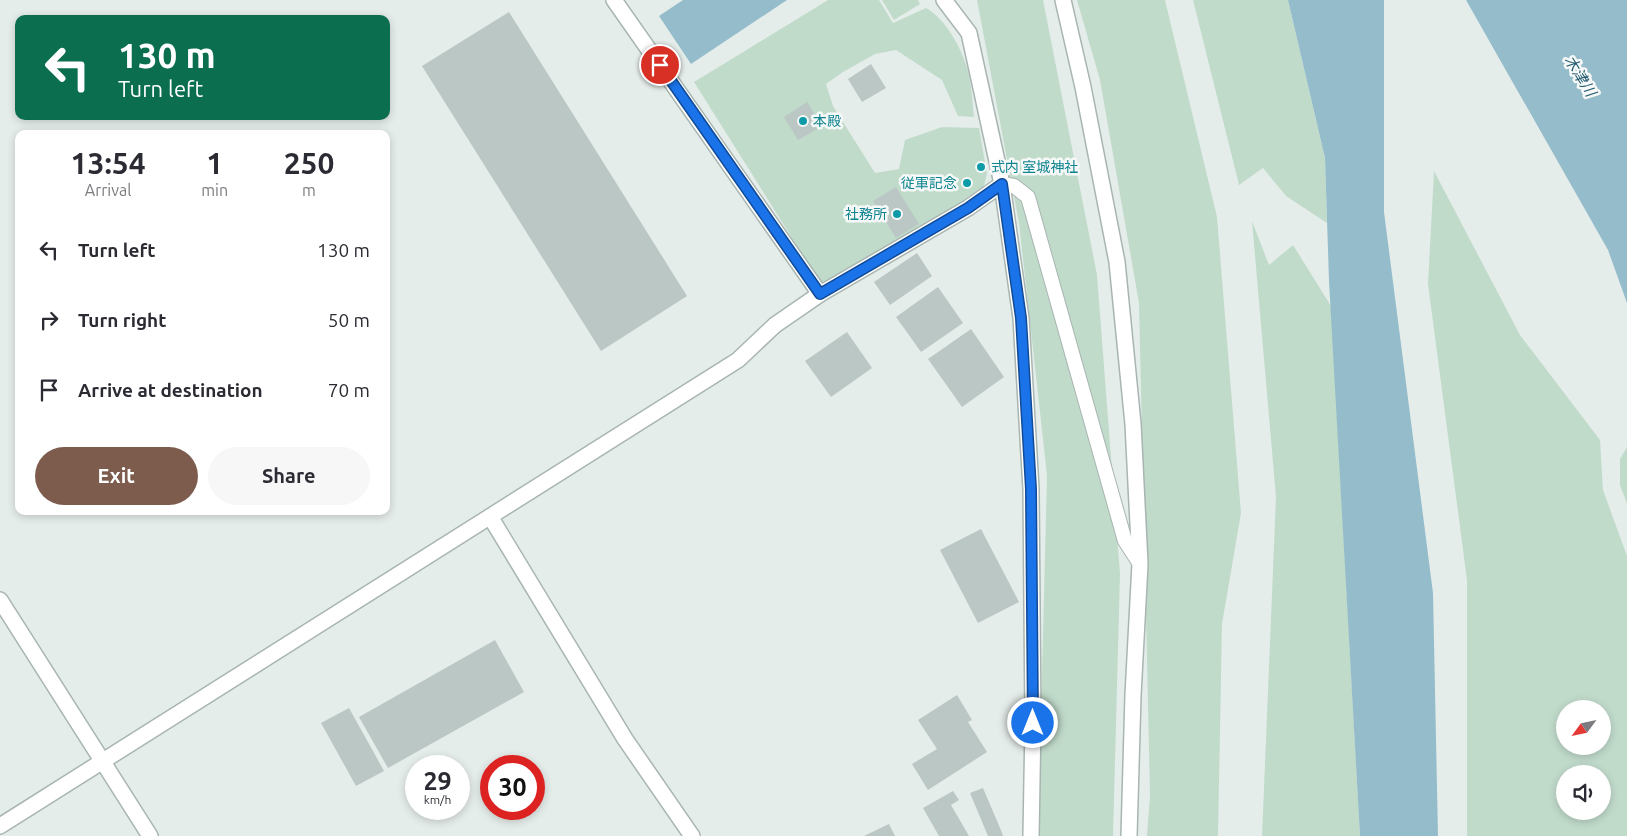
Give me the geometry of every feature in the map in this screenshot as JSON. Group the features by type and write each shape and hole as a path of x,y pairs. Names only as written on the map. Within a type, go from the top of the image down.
{"street":[{"path":"614,0 820,294"},
{"path":"944,0 969,34 1002,184 1021,318 1031,489 1033,723 1031,836"},
{"path":"1063,0 1083,87 1117,262 1134,424 1140,564 1133,695 1130,836"},
{"path":"0,826 491,518 738,360 775,325 820,294 968,208 1002,184"},
{"path":"491,518 625,738 692,836"},
{"path":"0,600 150,836"}],"lane":[{"path":"1002,184 1014,186 1028,197 1125,541 1140,564"}],"green space":[{"path":"828,0 879,0 893,23 926,8 940,19 952,35 962,53 968,71 974,117 958,116 942,80 896,50 875,54 826,84 833,106 875,173 899,169 905,140 942,127 979,128 987,174 982,193 962,207 821,284 694,82"},
{"path":"882,0 918,0 920,4 894,20"},
{"path":"977,0 1043,0 1097,275 1120,574 1113,836 1038,836 1047,475 1019,223"},
{"path":"1077,0 1165,0 1217,217 1241,513 1222,624 1218,836 1147,836 1150,795 1139,303 1100,80"},
{"path":"1193,0 1288,0 1325,158 1327,223 1286,196 1263,168 1239,185"},
{"path":"1434,171 1520,335 1600,440 1603,490 1627,556 1627,836 1467,836 1467,580 1428,284"},
{"path":"1252,221 1269,265 1293,245 1331,306 1360,836 1262,836 1276,497"},
{"path":"1627,447 1627,504 1620,485 1620,459"}],"water":[{"path":"683,0 787,0 691,64 659,16"},
{"path":"1288,0 1384,0 1384,212 1433,593 1438,836 1360,836 1329,281 1325,158"},
{"name":"木津川","path":"1466,0 1627,0 1627,303 1608,250"}],"building":[{"path":"509,12 687,296 601,351 422,66"},
{"path":"871,64 886,88 862,102 848,79"},
{"name":"本殿","path":"807,102 822,126 798,140 784,117"},
{"name":"社務所","path":"896,187 919,224 896,238 873,201"},
{"path":"917,253 932,276 890,305 874,282"},
{"path":"938,287 963,323 921,352 896,317"},
{"path":"971,329 1004,377 962,407 928,359"},
{"path":"847,332 872,368 831,397 805,361"},
{"path":"981,529 1019,602 978,623 940,550"},
{"path":"495,640 524,692 411,755 405,755 405,758 388,768 359,717"},
{"path":"957,695 972,720 968,722 987,752 928,790 912,764 937,749 918,720"},
{"path":"349,708 384,771 356,786 321,723"},
{"path":"983,788 1002,836 988,836 970,793"},
{"path":"953,791 959,800 951,805 969,836 939,836 923,808"},
{"path":"889,824 895,836 864,836"}],"place":[{"name":"本殿","path":"803,121"},
{"name":"式内 室城神社","path":"981,167"},
{"name":"従軍記念","path":"967,183"},
{"name":"社務所","path":"897,214"}],"route":[{"path":"660,65 820,294 968,208 1002,184 1021,318 1031,489 1033,723"}]}
